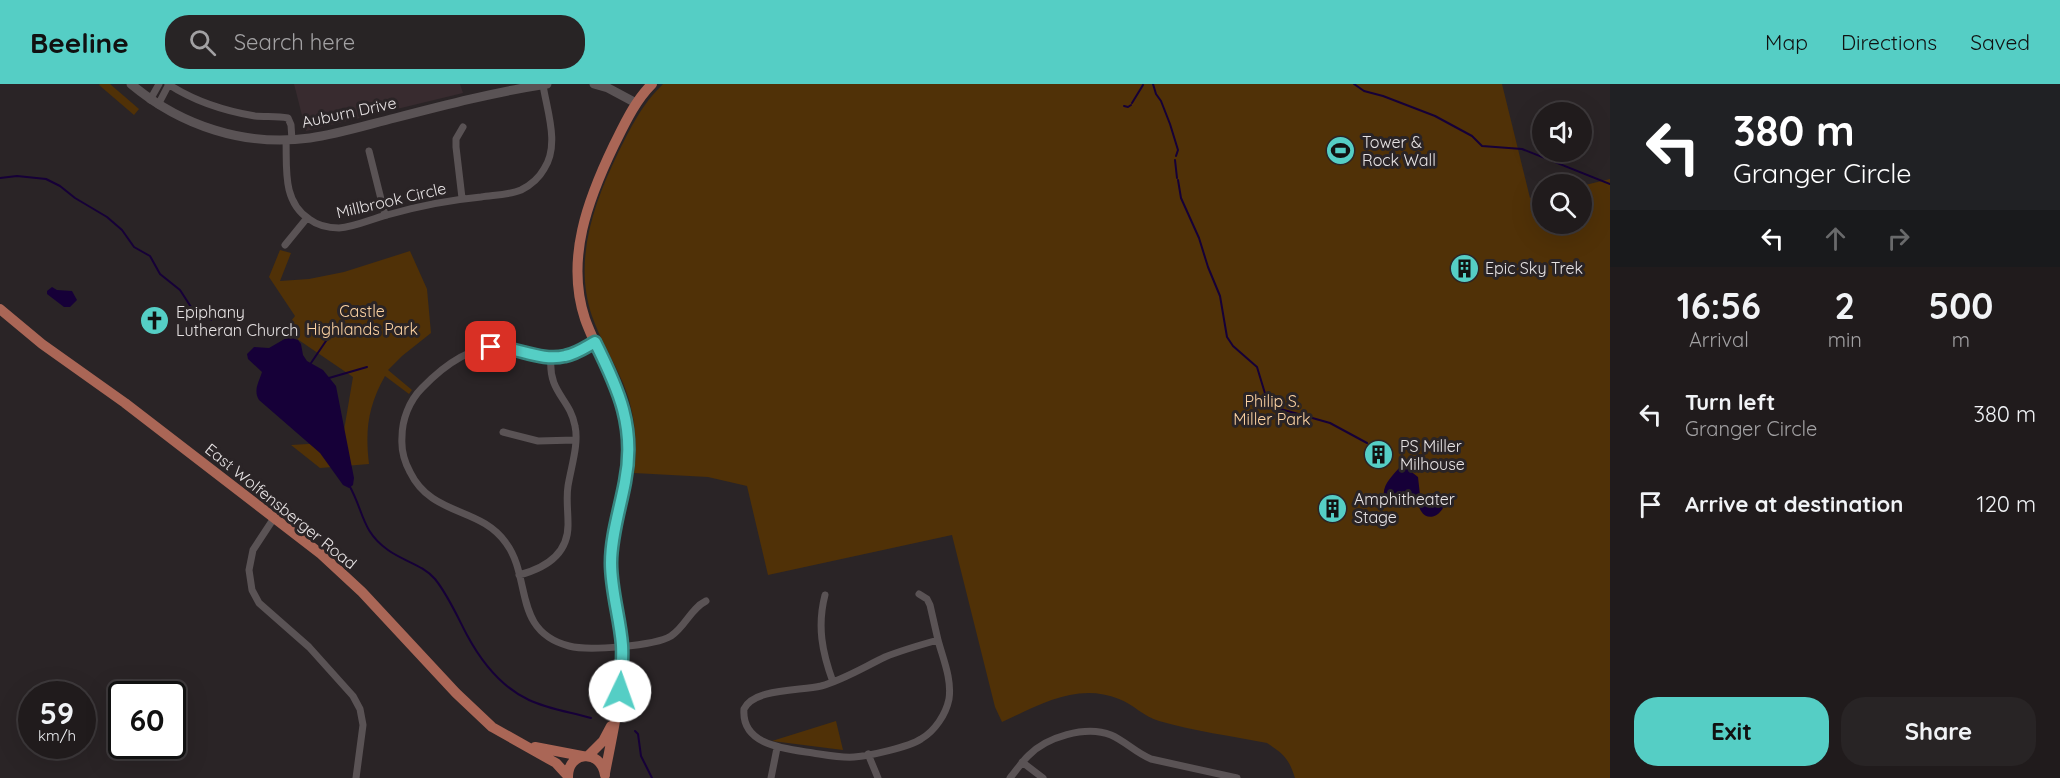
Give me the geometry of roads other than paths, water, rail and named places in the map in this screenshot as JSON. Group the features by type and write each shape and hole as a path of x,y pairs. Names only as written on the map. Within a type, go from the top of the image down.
{"main road":[{"path":"606,777 620,691 622,646 611,564 613,536 628,469 628,430 625,411 617,387 585,318 579,293 577,262 581,233 604,165 636,103 652,84"},
{"name":"East Wolfensberger Road","path":"0,309 36,339 125,403 321,554 362,592 484,720 512,740 556,763 567,777"},
{"path":"567,777 571,763 585,756 603,741 616,716"},
{"name":"East Wolfensberger Road","path":"525,745 585,756"},
{"path":"585,756 600,761 606,777"}],"street":[{"name":"Auburn Drive","path":"131,84 154,102 191,122 224,133 289,140 323,136 470,99 545,84"},
{"path":"154,102 159,84"},
{"path":"154,102 169,84 201,101 223,109 255,116 288,118 291,125 288,187 296,207 307,218 285,245"},
{"name":"Millbrook Circle","path":"307,218 320,225 340,228 437,202 515,192 534,181 544,170 550,156 552,144 545,84"},
{"path":"594,84 608,88 636,103"},
{"path":"462,127 456,139 456,147 462,198"},
{"path":"369,151 385,215"},
{"path":"595,342 571,355 551,358 503,347 485,348 468,353 456,360 417,393 407,412 403,427 404,458 412,477 422,491 441,505 481,521 500,536 510,548 530,615 540,629 553,639 575,647 649,643 669,637 679,629 694,610 706,601"},
{"path":"519,575 533,572 547,565 563,547 568,528 567,493 575,426 571,414 553,383 551,358"},
{"path":"503,432 538,441 575,440"},
{"path":"274,518 253,550 249,570 252,590 259,603 309,647 353,696 360,709 363,725 356,778"},
{"path":"919,594 930,604 950,691 945,712 931,732 921,739 868,754 846,756 777,748 753,734 745,721 744,709 750,701 770,694 822,686 897,652 938,640"},
{"path":"825,595 821,634 826,662 833,682"},
{"path":"1010,778 1034,751 1070,734 1090,731 1112,736 1151,759 1237,778"},
{"path":"771,778 777,748"},
{"path":"868,754 878,778"},
{"path":"1022,762 1043,778"}],"waterway":[{"path":"1153,84 1170,124 1178,150 1176,156"},
{"path":"1354,84 1364,91 1435,116 1472,136 1482,146 1522,149 1610,184"},
{"path":"1132,103 1143,85"},
{"path":"1124,106 1131,105"},
{"path":"1175,160 1177,178"},
{"path":"0,178 17,176 46,179 107,217 122,230 134,247 150,256 160,274 180,290 191,307 211,320"},
{"path":"1178,180 1181,198 1199,238 1220,296 1227,337 1233,346 1257,367 1267,400 1277,408 1330,423 1367,443"},
{"path":"311,363 328,338"},
{"path":"329,378 367,367"},
{"path":"349,485 368,528 379,543 425,570 435,579 479,654 501,681 519,695 536,703 591,718"},
{"path":"635,731 638,734 641,756 652,778"}],"place":[{"name":"Tower & Rock Wall","path":"1341,151"},
{"name":"Epic Sky Trek","path":"1464,268"},
{"name":"Epiphany Lutheran Church","path":"155,321"},
{"name":"PS Miller Milhouse","path":"1379,455"},
{"name":"Amphitheater Stage","path":"1333,508"}],"park label":[{"name":"Castle Highlands Park","path":"362,320"},
{"name":"Philip S. Miller Park","path":"1272,410"}]}
